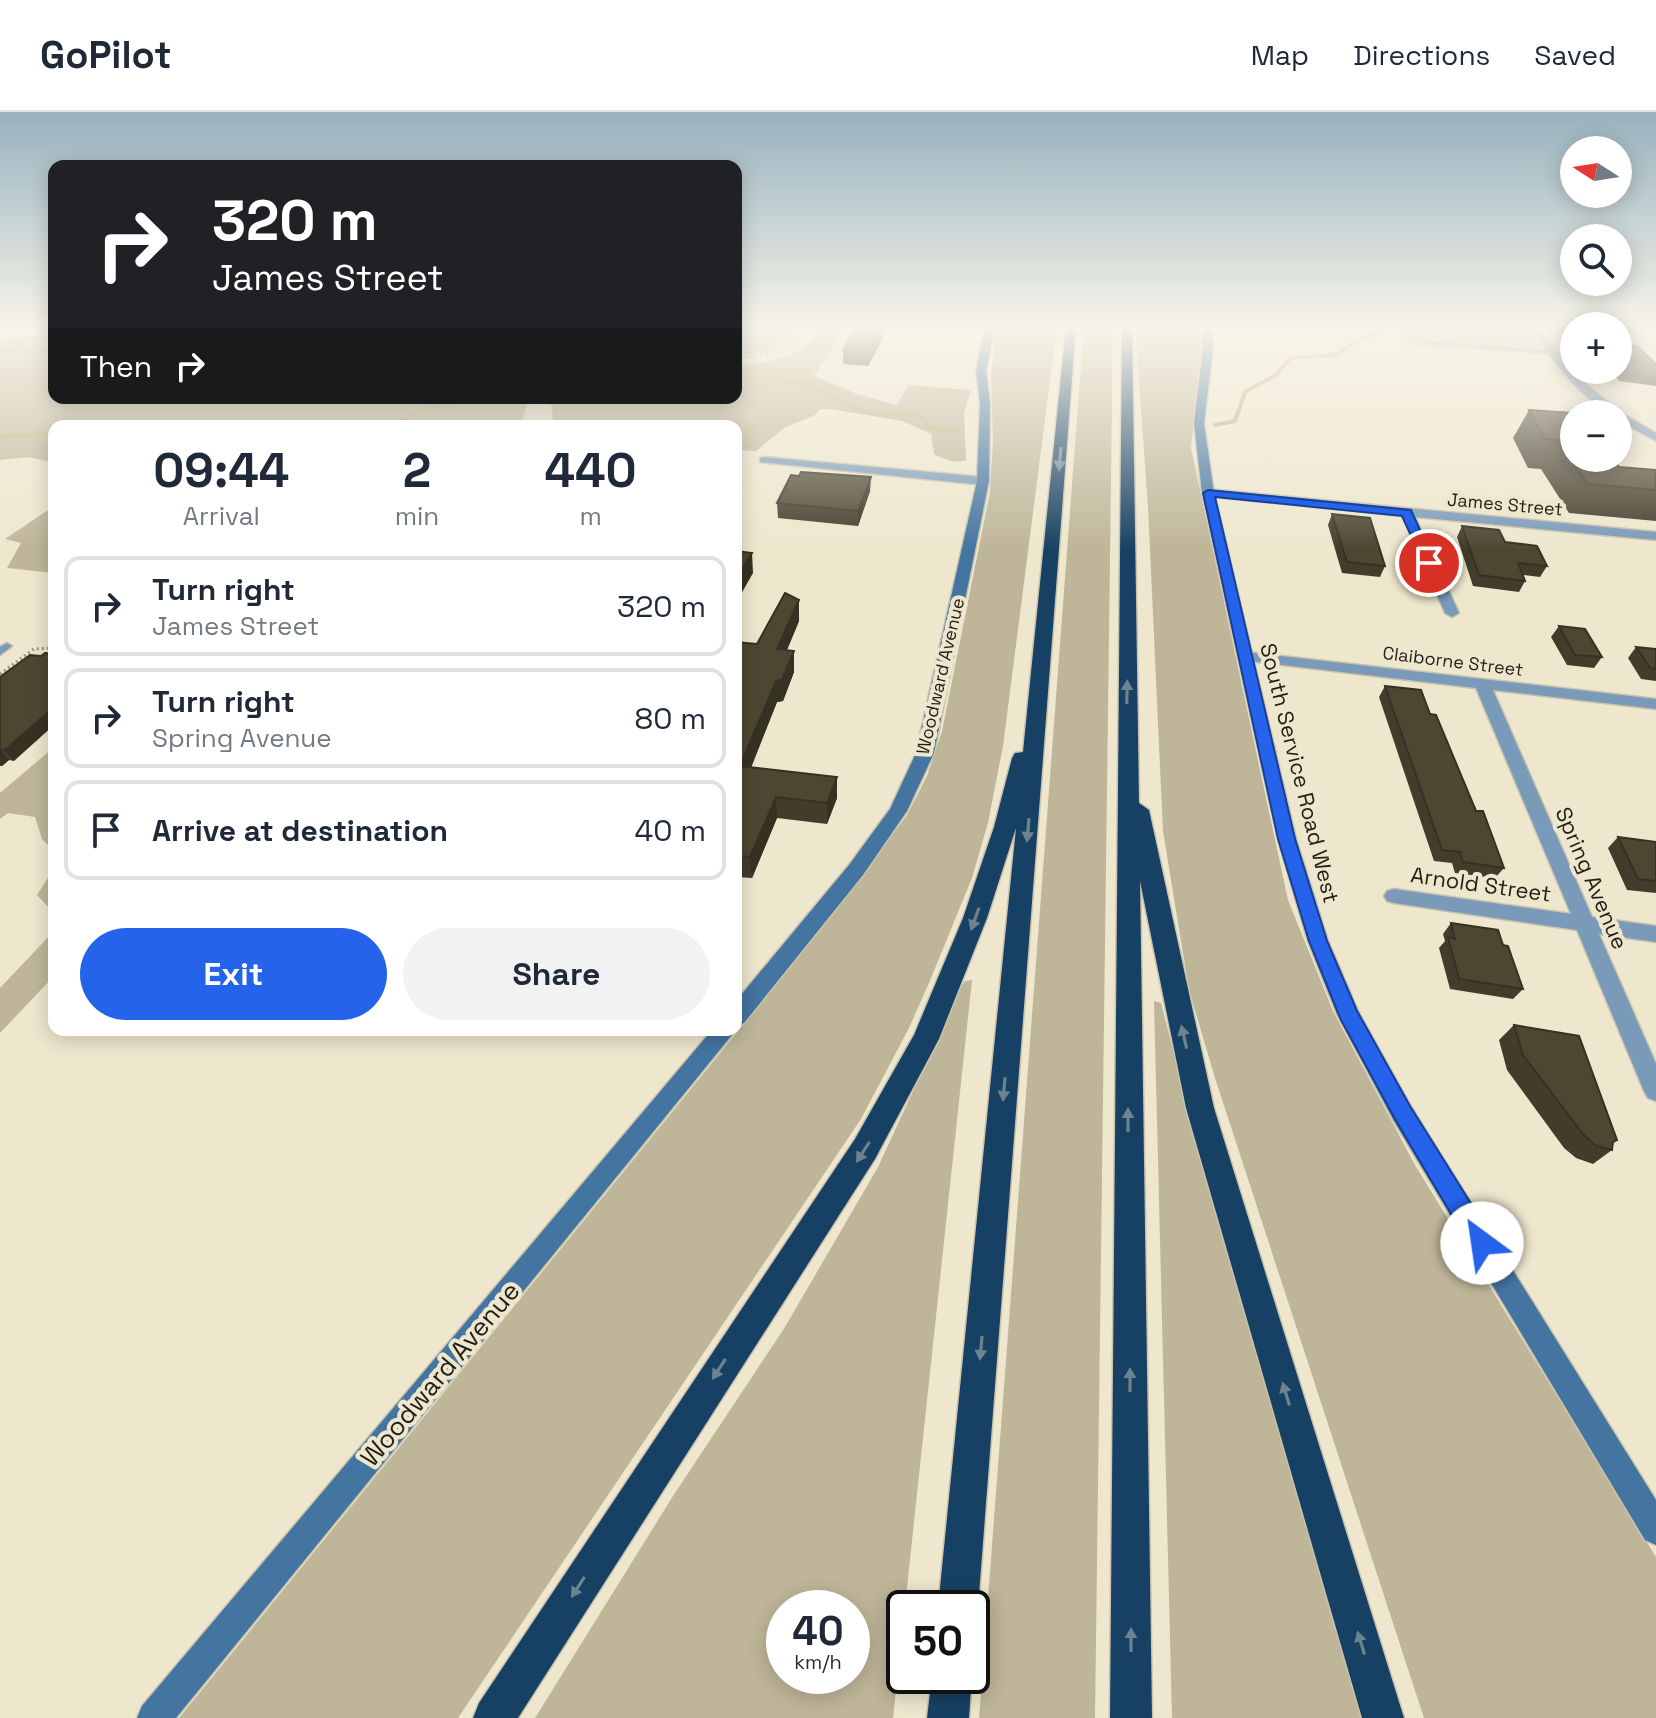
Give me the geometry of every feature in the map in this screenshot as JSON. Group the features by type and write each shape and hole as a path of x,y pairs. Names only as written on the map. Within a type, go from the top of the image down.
{"highway":[{"path":"960,1590 1065,401"},
{"path":"1128,401 1131,1718"},
{"path":"494,1718 865,1149 926,1039 975,918 992,866 1041,682"},
{"path":"1127,746 1156,909 1200,1108 1383,1718"},
{"path":"948,1718 950,1694"}],"main road":[{"name":"Woodward Avenue","path":"742,1010 865,858 898,811 925,753 983,481 985,401"},
{"name":"South Service Road West","path":"1202,401 1199,423 1208,493 1287,839 1318,941 1348,1014 1402,1113 1656,1529"},
{"name":"Woodward Avenue","path":"154,1718 720,1036"}],"street":[{"path":"1632,424 1656,438"},
{"path":"764,460 983,481"},
{"name":"James Street","path":"1208,493 1656,536"},
{"path":"1407,513 1452,613"},
{"name":"Claiborne Street","path":"1246,657 1656,704"},
{"name":"Spring Avenue","path":"1483,685 1656,1091"},
{"name":"Arnold Street","path":"1394,896 1656,934"}],"path":[{"path":"0,674 34,649 48,648"}],"shaded area":[{"path":"0,401 48,401 48,404 527,405 523,420 48,420 48,462 30,457 0,460"},
{"path":"882,401 897,405 899,401 968,401 964,413 966,460 954,461 934,454 931,434 902,421 830,409 820,409 815,415 784,428 756,451 742,450 742,420 553,420 550,404"},
{"path":"992,401 1047,401 1003,746 988,823 972,878 929,983 861,1119 458,1718 179,1718 734,1036 742,1036 742,1026 907,815 927,776 942,731 990,492"},
{"path":"1078,401 1112,401 1095,1718 979,1718 981,1694 990,1694 989,1590"},
{"path":"1140,401 1196,401 1191,448 1288,900 1333,1011 1415,1165 1656,1557 1656,1718 1424,1718 1189,990 1163,831"},
{"path":"48,510 48,572 7,568 21,543 5,539"},
{"path":"48,752 48,845 42,839 35,817 8,813 0,819 0,793"},
{"path":"48,878 48,907 37,895"},
{"path":"48,937 48,982 0,1033 0,988"},
{"path":"972,980 907,1590 886,1590 886,1694 896,1694 893,1718 535,1718 673,1496 785,1327 878,1167 962,985"},
{"path":"1154,1001 1161,1003 1196,1140 1365,1718 1172,1718"}],"building":[{"path":"1529,410 1560,412 1560,444 1557,440 1545,439"},
{"path":"1632,468 1656,470 1656,490 1588,484 1580,472 1632,472"},
{"path":"801,472 871,477 858,511 777,503 791,475 799,476"},
{"path":"1332,514 1370,518 1385,566 1347,562"},
{"path":"1462,526 1499,530 1505,542 1537,546 1547,566 1518,563 1525,581 1479,575"},
{"path":"742,552 752,553 742,569"},
{"path":"785,593 799,600 777,649 794,651 782,680 776,681 742,761 742,643 757,644"},
{"path":"1559,626 1585,629 1602,657 1575,655"},
{"path":"1636,647 1656,649 1656,669 1650,668"},
{"path":"48,653 48,712 5,750 0,749 0,677 30,655"},
{"path":"1385,686 1421,690 1430,714 1436,715 1476,811 1483,811 1504,868 1463,862 1460,852 1442,850"},
{"path":"742,766 837,777 827,803 776,797 750,857 742,856"},
{"path":"1618,837 1656,842 1656,881 1638,879"},
{"path":"1451,923 1498,930 1503,945 1508,946 1523,989 1459,979 1448,937 1455,939"},
{"path":"1514,1025 1579,1036 1617,1140 1613,1142 1612,1150 1595,1145 1583,1134 1523,1055"}],"waterway":[{"path":"842,401 863,412 917,415 926,422 926,427 959,432"},
{"path":"1215,425 1235,421 1242,401"},
{"path":"402,420 444,404"},
{"path":"0,437 48,433"}],"route":[{"path":"1429,563 1407,513 1208,493 1287,839 1318,941 1348,1014 1402,1113 1482,1243"}]}
